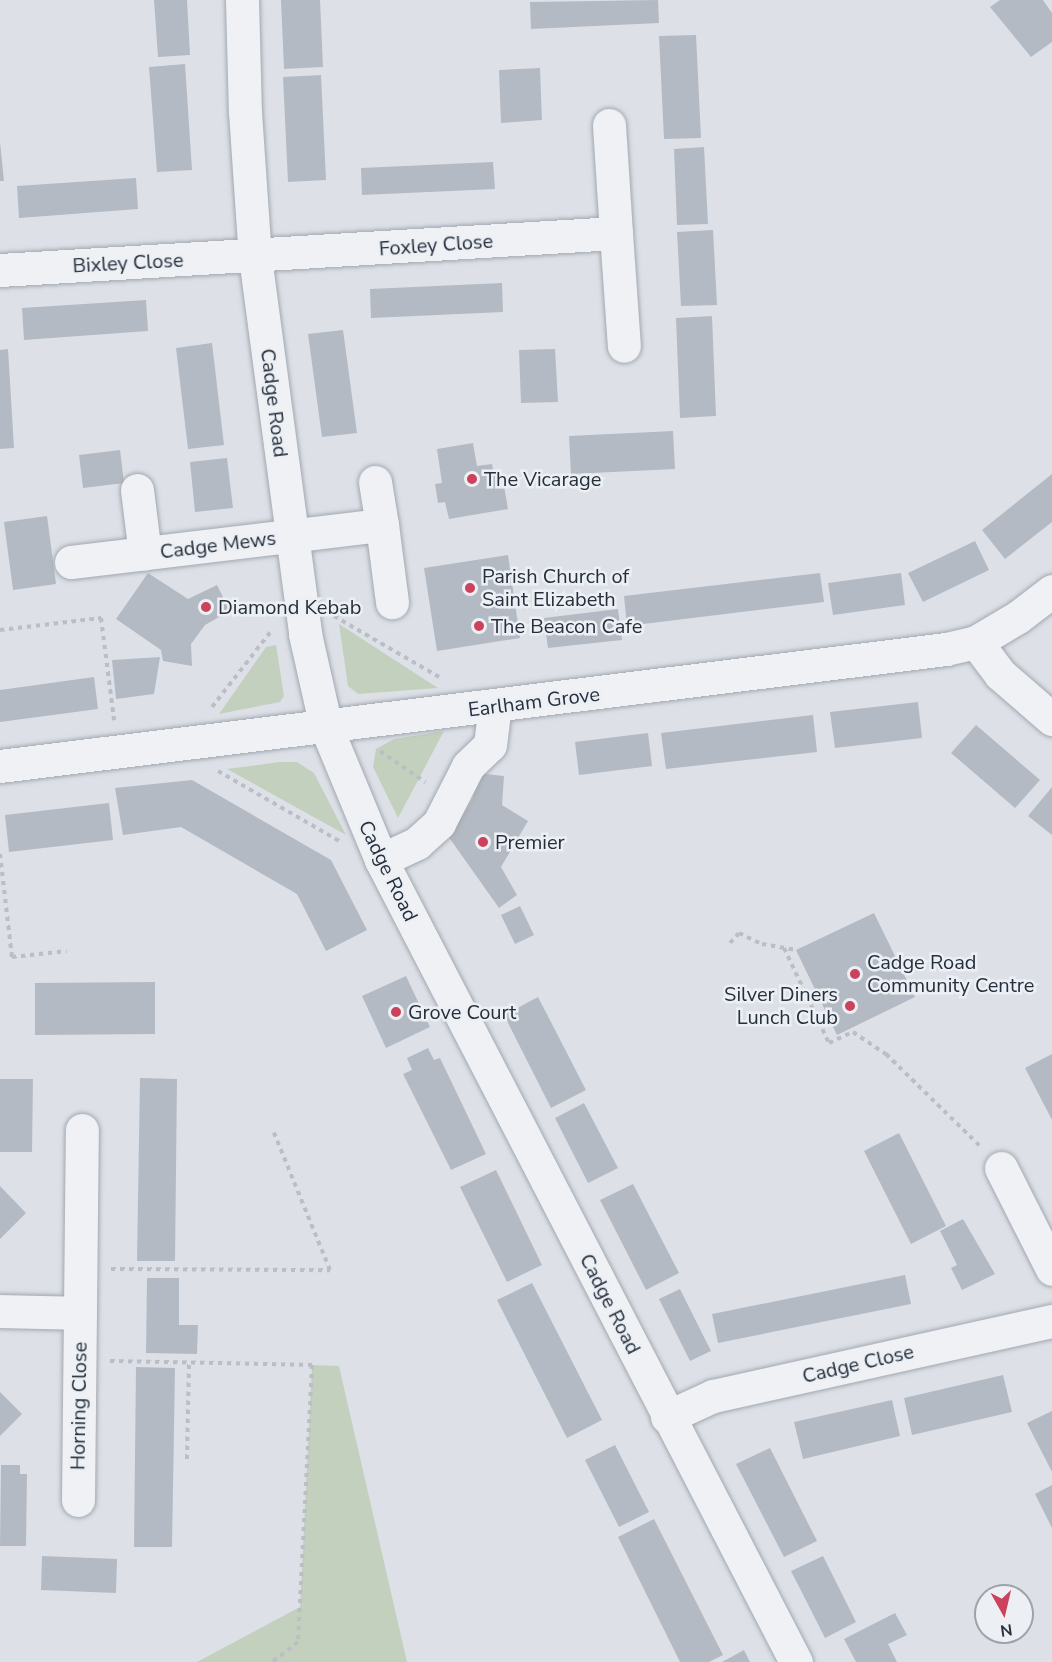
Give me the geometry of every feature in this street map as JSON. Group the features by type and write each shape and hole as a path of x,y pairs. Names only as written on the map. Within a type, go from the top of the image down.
{"street":[{"name":"Cadge Road","path":"242,0 245,112 255,256 305,634 326,727 381,860 667,1417 796,1662"},
{"path":"609,125 624,346"},
{"name":"Foxley Close","path":"255,256 616,232"},
{"name":"Bixley Close","path":"0,270 255,256"},
{"path":"375,482 392,602"},
{"name":"Cadge Mews","path":"137,490 145,554"},
{"name":"Cadge Mews","path":"71,562 382,525"},
{"name":"Earlham Grove","path":"0,766 495,707 946,649 976,642 1018,617 1052,591"},
{"path":"976,642 1000,674 1052,719"},
{"path":"381,860 417,843 439,823 468,766 490,745 495,707"},
{"name":"Horning Close","path":"78,1500 82,1130"},
{"path":"1001,1168 1052,1269"},
{"name":"Horning Close","path":"0,1311 80,1313"},
{"name":"Cadge Close","path":"667,1417 714,1396 1052,1321"}],"path":[{"path":"328,612 444,680"},
{"path":"0,630 101,618 116,733"},
{"path":"208,713 277,622"},
{"path":"378,749 426,782"},
{"path":"216,770 342,842"},
{"path":"0,854 12,957 67,951"},
{"path":"730,943 739,933 762,944 796,951"},
{"path":"784,948 829,1043 853,1032 886,1054 1001,1168"},
{"path":"104,1269 330,1270 273,1130"},
{"path":"102,1361 312,1365 298,1642 273,1662"},
{"path":"188,1459 189,1363"}],"green space":[{"path":"339,624 438,688 358,694 348,686"},
{"path":"276,645 284,696 280,702 219,714 266,647"},
{"path":"444,731 398,818 373,767 376,749 394,739"},
{"path":"297,762 314,773 346,835 227,769"},
{"path":"312,1365 339,1366 407,1662 197,1662 300,1607"}],"building":[{"path":"154,0 187,0 190,55 158,57"},
{"path":"281,0 320,0 323,67 284,69"},
{"path":"658,0 659,23 531,29 530,2"},
{"path":"1000,0 1043,0 1052,13 1052,42 1031,57 990,7"},
{"path":"696,35 701,138 664,139 659,36"},
{"path":"185,64 192,170 157,172 149,67"},
{"path":"540,68 542,120 501,123 499,70"},
{"path":"321,75 326,180 288,182 283,77"},
{"path":"0,142 4,181 0,181"},
{"path":"704,147 708,224 677,225 674,149"},
{"path":"493,162 495,189 362,195 361,168"},
{"path":"136,178 138,209 19,218 17,186"},
{"path":"713,230 717,305 681,306 677,232"},
{"path":"502,283 503,312 371,318 370,289"},
{"path":"146,300 148,331 24,340 22,308"},
{"path":"712,316 716,416 680,418 676,318"},
{"path":"343,330 357,433 322,437 308,334"},
{"path":"212,343 224,445 188,449 176,348"},
{"path":"8,349 14,448 0,449 0,350"},
{"path":"555,349 558,402 521,403 519,350"},
{"path":"673,431 675,469 571,474 569,436"},
{"name":"The Vicarage","path":"473,443 477,466 492,464 494,476 502,474 508,509 449,519 445,502 438,503 435,484 442,483 437,449"},
{"path":"120,450 124,483 83,488 79,455"},
{"path":"227,458 233,508 195,512 190,462"},
{"path":"1052,474 1052,522 1005,559 982,530"},
{"path":"47,516 56,584 13,590 4,522"},
{"path":"975,541 989,570 923,602 908,573"},
{"name":"Parish Church of Saint Elizabeth","path":"508,555 520,638 437,651 424,568"},
{"path":"148,573 188,599 217,585 230,611 205,625 191,644 192,666 163,661 161,650 116,619"},
{"path":"820,573 824,602 627,626 624,596"},
{"path":"901,573 905,605 833,615 828,583"},
{"path":"618,609 622,640 548,648 544,618"},
{"path":"160,657 154,694 116,699 112,660"},
{"path":"94,677 98,709 0,722 0,690"},
{"path":"918,702 922,738 835,748 830,712"},
{"path":"813,715 817,752 666,769 661,733"},
{"path":"976,725 1040,780 1015,808 951,753"},
{"path":"648,733 652,766 579,775 575,742"},
{"name":"Premier","path":"476,773 504,776 502,805 528,821 501,867 517,895 499,908 443,829 461,818 473,798"},
{"path":"192,780 331,860 367,930 326,951 297,894 181,827 123,835 115,788"},
{"path":"1052,787 1052,835 1028,816"},
{"path":"109,803 113,840 9,852 5,815"},
{"path":"520,906 534,935 515,944 501,915"},
{"name":"Cadge Road Community Centre","path":"874,913 915,997 837,1035 796,950"},
{"name":"Grove Court","path":"406,976 430,1027 386,1048 362,996"},
{"path":"155,982 155,1034 35,1035 35,983"},
{"path":"538,997 586,1090 551,1108 504,1015"},
{"path":"428,1048 434,1060 440,1058 486,1154 451,1170 403,1074 412,1070 407,1058"},
{"path":"1052,1054 1052,1120 1025,1068"},
{"path":"140,1078 177,1079 175,1261 137,1261"},
{"path":"0,1079 33,1079 32,1152 0,1152"},
{"path":"584,1103 618,1168 588,1183 555,1118"},
{"path":"899,1133 946,1226 911,1244 864,1151"},
{"path":"496,1170 542,1265 507,1282 460,1187"},
{"path":"633,1184 679,1273 646,1290 600,1200"},
{"path":"0,1186 26,1213 0,1239"},
{"path":"963,1219 995,1274 962,1290 951,1268 957,1265 940,1231"},
{"path":"905,1275 911,1304 718,1343 712,1314"},
{"path":"147,1278 179,1278 179,1325 198,1325 197,1354 146,1353"},
{"path":"532,1283 602,1420 567,1438 497,1300"},
{"path":"680,1289 711,1351 690,1361 659,1299"},
{"path":"136,1367 175,1368 172,1547 134,1547"},
{"path":"1003,1375 1012,1412 912,1435 904,1398"},
{"path":"0,1392 22,1414 0,1436"},
{"path":"892,1400 900,1436 803,1459 794,1422"},
{"path":"1052,1411 1052,1472 1027,1423"},
{"path":"615,1445 649,1512 619,1527 585,1460"},
{"path":"770,1448 817,1541 784,1557 736,1464"},
{"path":"1,1465 20,1465 20,1474 27,1474 26,1546 0,1546"},
{"path":"1052,1485 1052,1528 1035,1494"},
{"path":"654,1519 723,1655 709,1662 680,1662 618,1537"},
{"path":"42,1556 117,1559 116,1593 41,1590"},
{"path":"823,1556 856,1622 825,1638 791,1571"},
{"path":"895,1613 907,1635 888,1644 897,1662 856,1662 844,1639"},
{"path":"744,1650 750,1662 722,1662"}],"place":[{"name":"The Vicarage","path":"472,479"},
{"name":"Parish Church of Saint Elizabeth","path":"470,588"},
{"name":"Diamond Kebab","path":"206,607"},
{"name":"The Beacon Cafe","path":"479,626"},
{"name":"Premier","path":"483,842"},
{"name":"Cadge Road Community Centre","path":"855,974"},
{"name":"Silver Diners Lunch Club","path":"850,1006"},
{"name":"Grove Court","path":"396,1012"}]}
